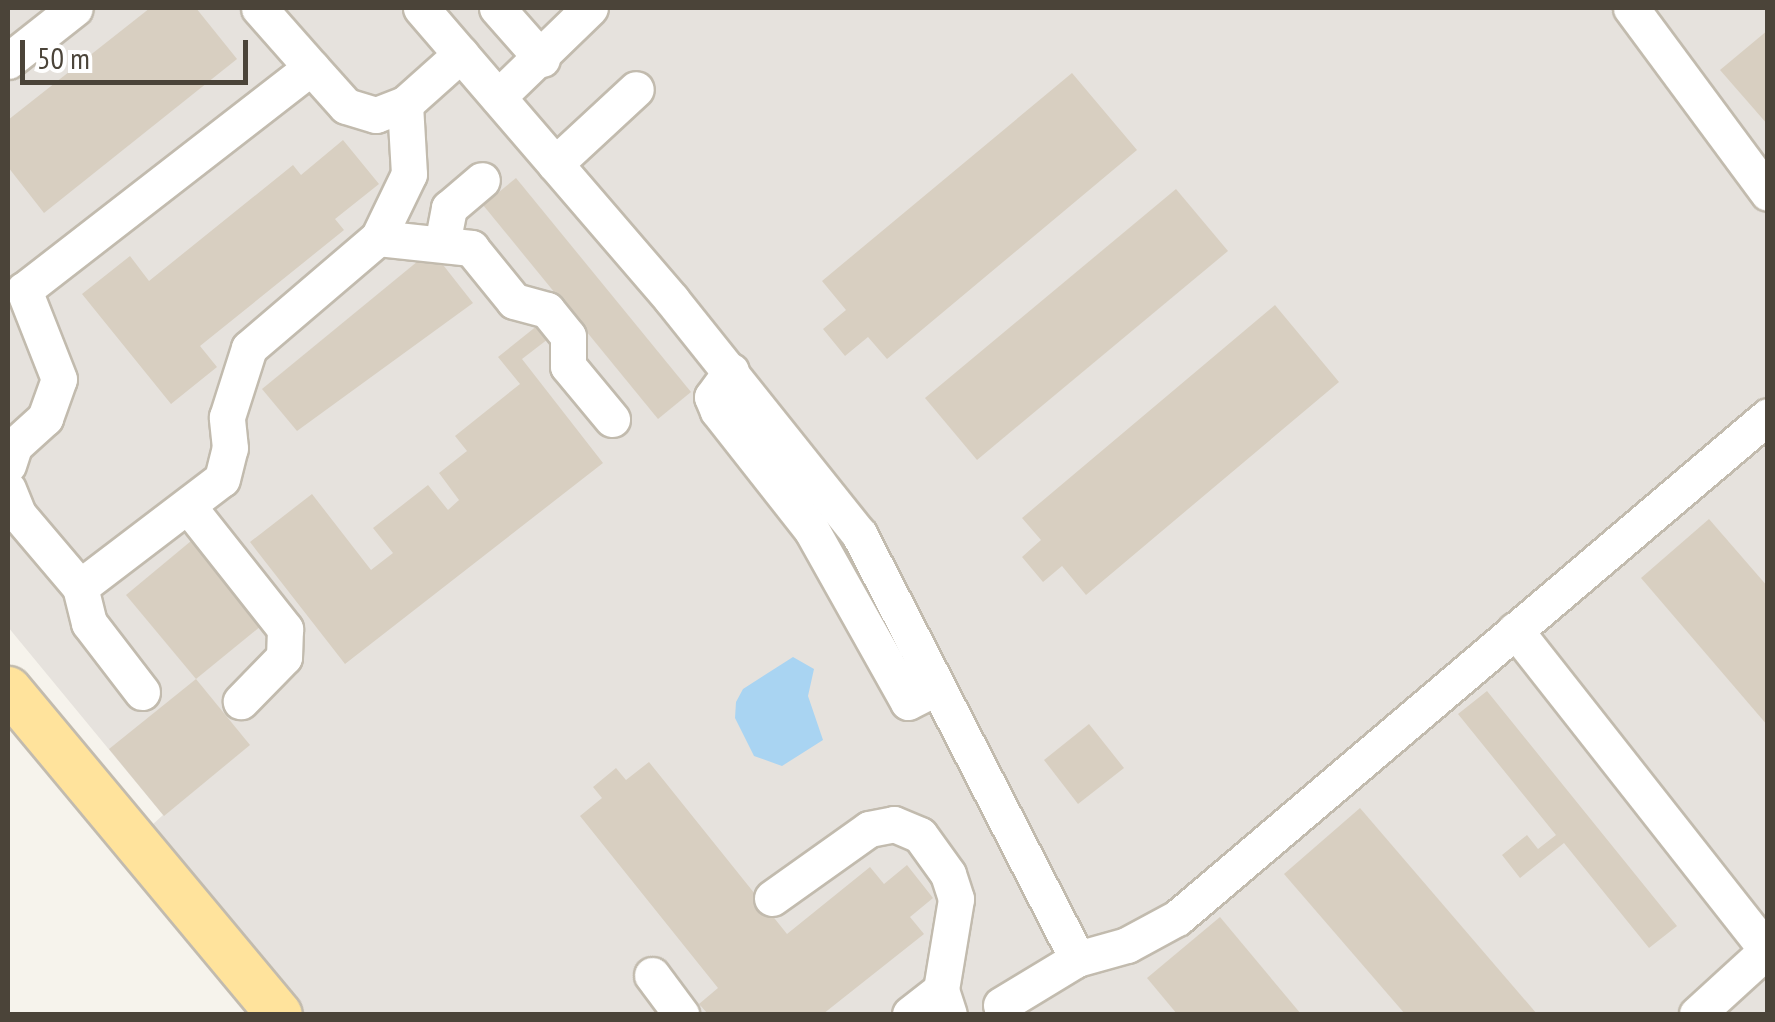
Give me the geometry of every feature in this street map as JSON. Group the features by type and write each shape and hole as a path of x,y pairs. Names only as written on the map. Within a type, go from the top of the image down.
{"main road":[{"path":"8,689 278,1014"}],"lane":[{"path":"8,62 75,8"},
{"path":"258,8 346,106 376,114 404,104 461,54"},
{"path":"421,8 731,371 859,534 1077,959"},
{"path":"497,8 542,59"},
{"path":"498,97 542,59 590,8"},
{"path":"1631,8 1768,192"},
{"path":"8,465 14,446 45,418 59,379 16,280 311,67"},
{"path":"554,164 636,89"},
{"path":"80,588 222,479 234,383 249,348 378,238 409,174 404,104"},
{"path":"442,244 449,208 482,180"},
{"path":"378,238 470,248 514,301 547,310 568,336 568,366 612,419"},
{"path":"1001,1005 1077,959 1127,945 1178,918 1768,416"},
{"path":"8,488 18,514 80,588 89,623 142,692"},
{"path":"188,506 285,630 284,656 241,700"},
{"path":"1516,630 1767,951 1697,1014"},
{"path":"772,898 869,829 894,824 920,835 948,874 956,899 945,1002 910,1014"},
{"path":"652,975 681,1014"}],"shaded area":[{"path":"8,8 1767,8 1767,1014 304,1014 151,826 163,815 8,627"}],"water":[{"path":"793,657 814,669 808,696 823,740 782,766 754,756 735,718 736,702 743,689"}],"building":[{"path":"150,8 196,8 237,59 44,213 8,167 8,120"},
{"path":"1768,30 1768,125 1720,70"},
{"path":"1072,73 1137,150 887,359 868,337 845,356 823,329 846,310 822,281"},
{"path":"343,140 379,184 335,219 344,230 200,346 217,367 171,404 82,294 130,256 149,281 293,165 301,175"},
{"path":"516,178 691,392 658,419 483,205"},
{"path":"1176,189 1228,251 977,460 925,398"},
{"path":"418,261 440,261 473,303 297,431 262,389"},
{"path":"1275,305 1339,382 1086,595 1062,566 1043,582 1022,557 1041,540 1022,518"},
{"path":"538,325 548,339 522,359 603,463 345,664 250,542 312,494 371,570 393,553 373,528 428,485 448,510 459,500 439,473 467,451 455,436 520,384 498,357"},
{"path":"1709,519 1768,587 1768,726 1641,578"},
{"path":"191,541 261,626 196,679 126,595"},
{"path":"196,679 250,745 164,816 109,749"},
{"path":"1487,691 1677,926 1649,948 1564,843 1520,878 1502,855 1527,835 1538,849 1556,835 1458,714"},
{"path":"1089,724 1124,768 1078,804 1044,760"},
{"path":"649,762 787,934 870,867 884,884 907,865 933,898 910,917 924,934 823,1014 708,1014 699,1004 718,988 580,816 602,798 593,787 616,768 626,780"},
{"path":"1360,808 1537,1014 1405,1014 1284,874"},
{"path":"1220,917 1301,1014 1177,1014 1147,978"}]}
